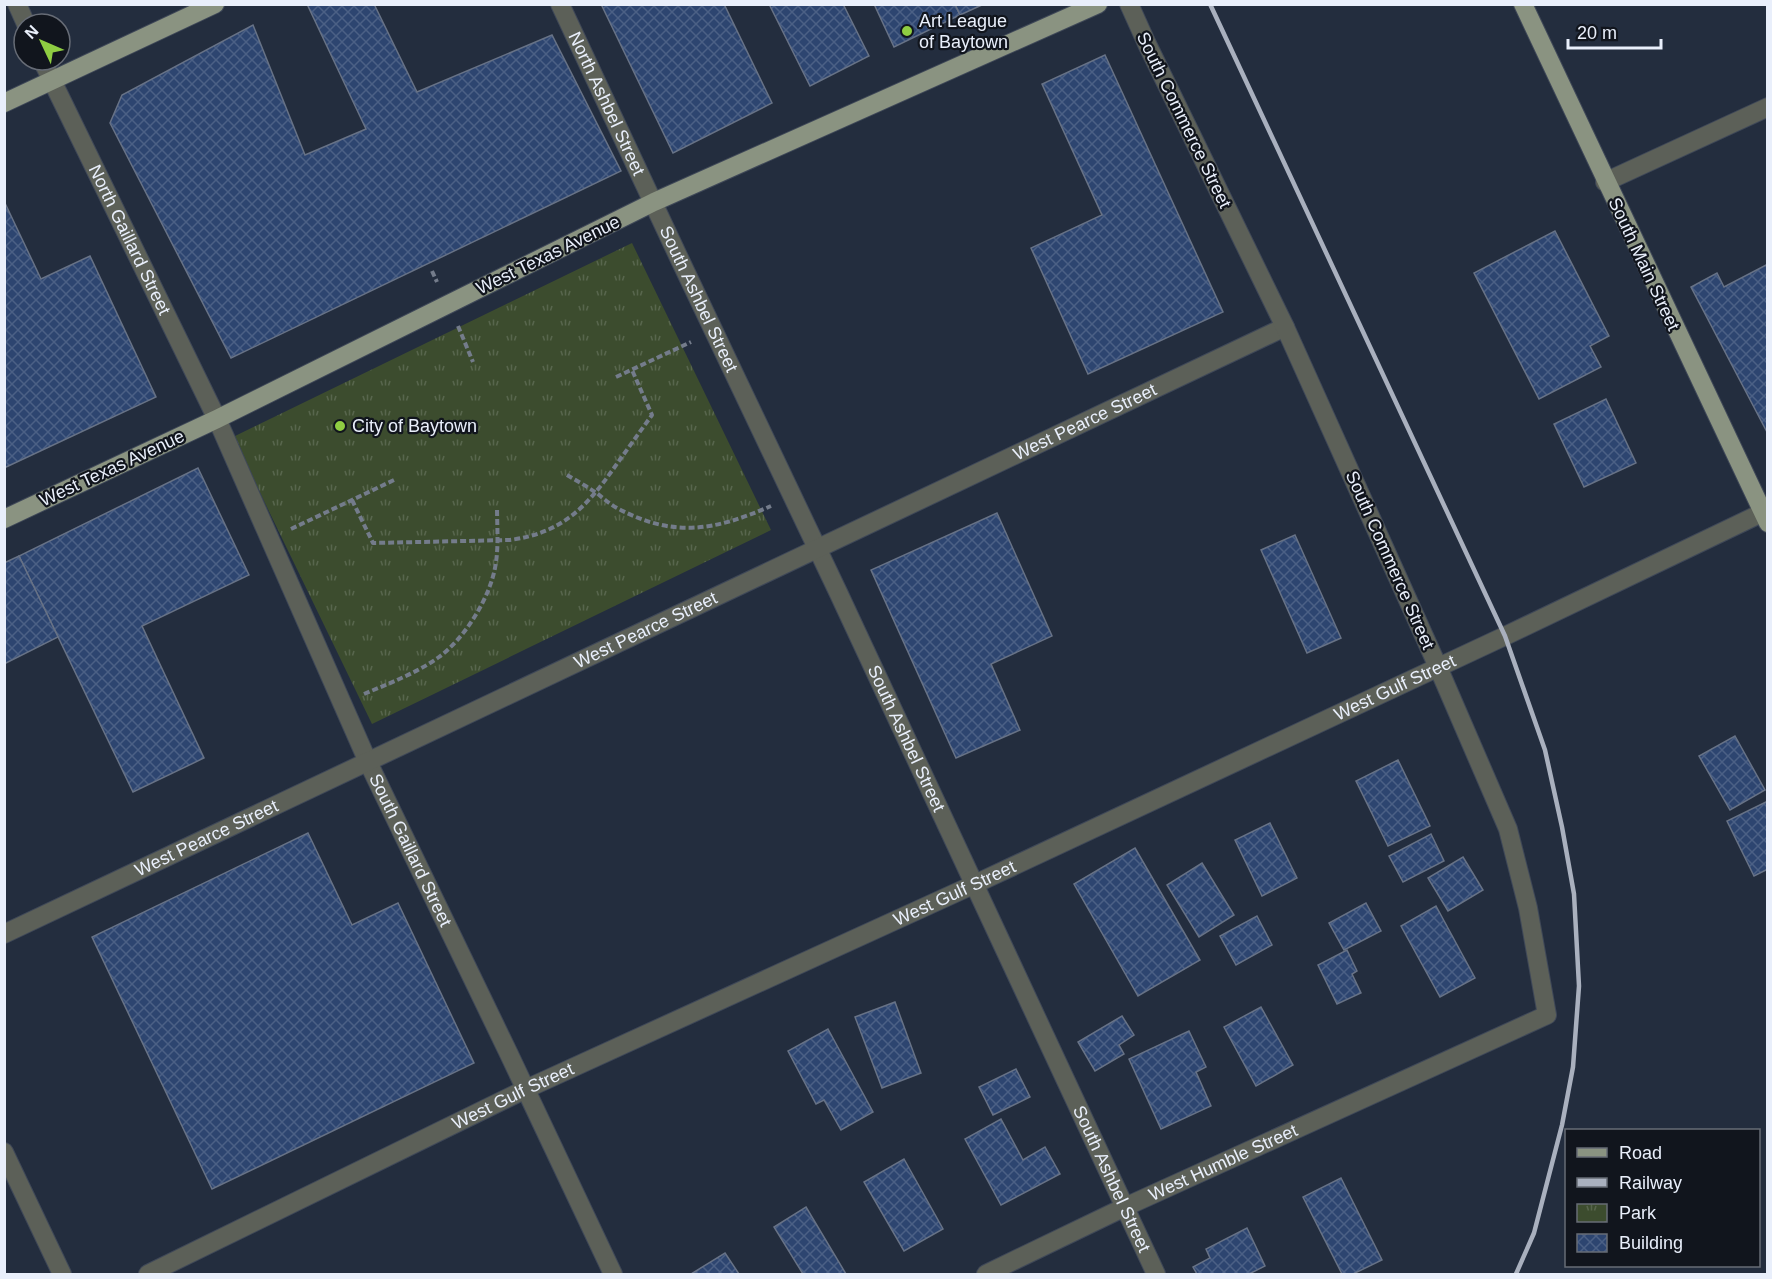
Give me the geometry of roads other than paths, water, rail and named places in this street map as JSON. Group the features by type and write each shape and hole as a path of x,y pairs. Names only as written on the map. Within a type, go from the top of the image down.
{"main road":[{"path":"4,103 215,4"},
{"name":"West Texas Avenue","path":"4,519 217,419 654,202 1098,4"},
{"name":"South Main Street","path":"1523,4 1605,182 1766,515"}],"street":[{"name":"North Ashbel Street","path":"560,4 654,202"},
{"name":"South Commerce Street","path":"1129,4 1285,327 1438,667 1508,829 1528,908 1547,1015 1364,1099"},
{"name":"North Gaillard Street","path":"48,72 217,419"},
{"path":"1605,182 1767,107"},
{"name":"South Ashbel Street","path":"654,202 819,549 1156,1275"},
{"name":"West Pearce Street","path":"4,934 1285,327"},
{"name":"South Gaillard Street","path":"217,419 368,762 613,1275"},
{"name":"West Gulf Street","path":"147,1275 526,1089 975,885 1766,515"},
{"name":"West Humble Street","path":"986,1275 1125,1207 1364,1099"},
{"path":"4,1152 62,1275"}],"railway":[{"path":"1210,4 1505,636 1545,750 1574,894 1579,986 1573,1067 1562,1125 1534,1233 1516,1274"}],"place":[{"name":"Art League of Baytown","path":"907,31"},
{"name":"City of Baytown","path":"340,426"}]}
